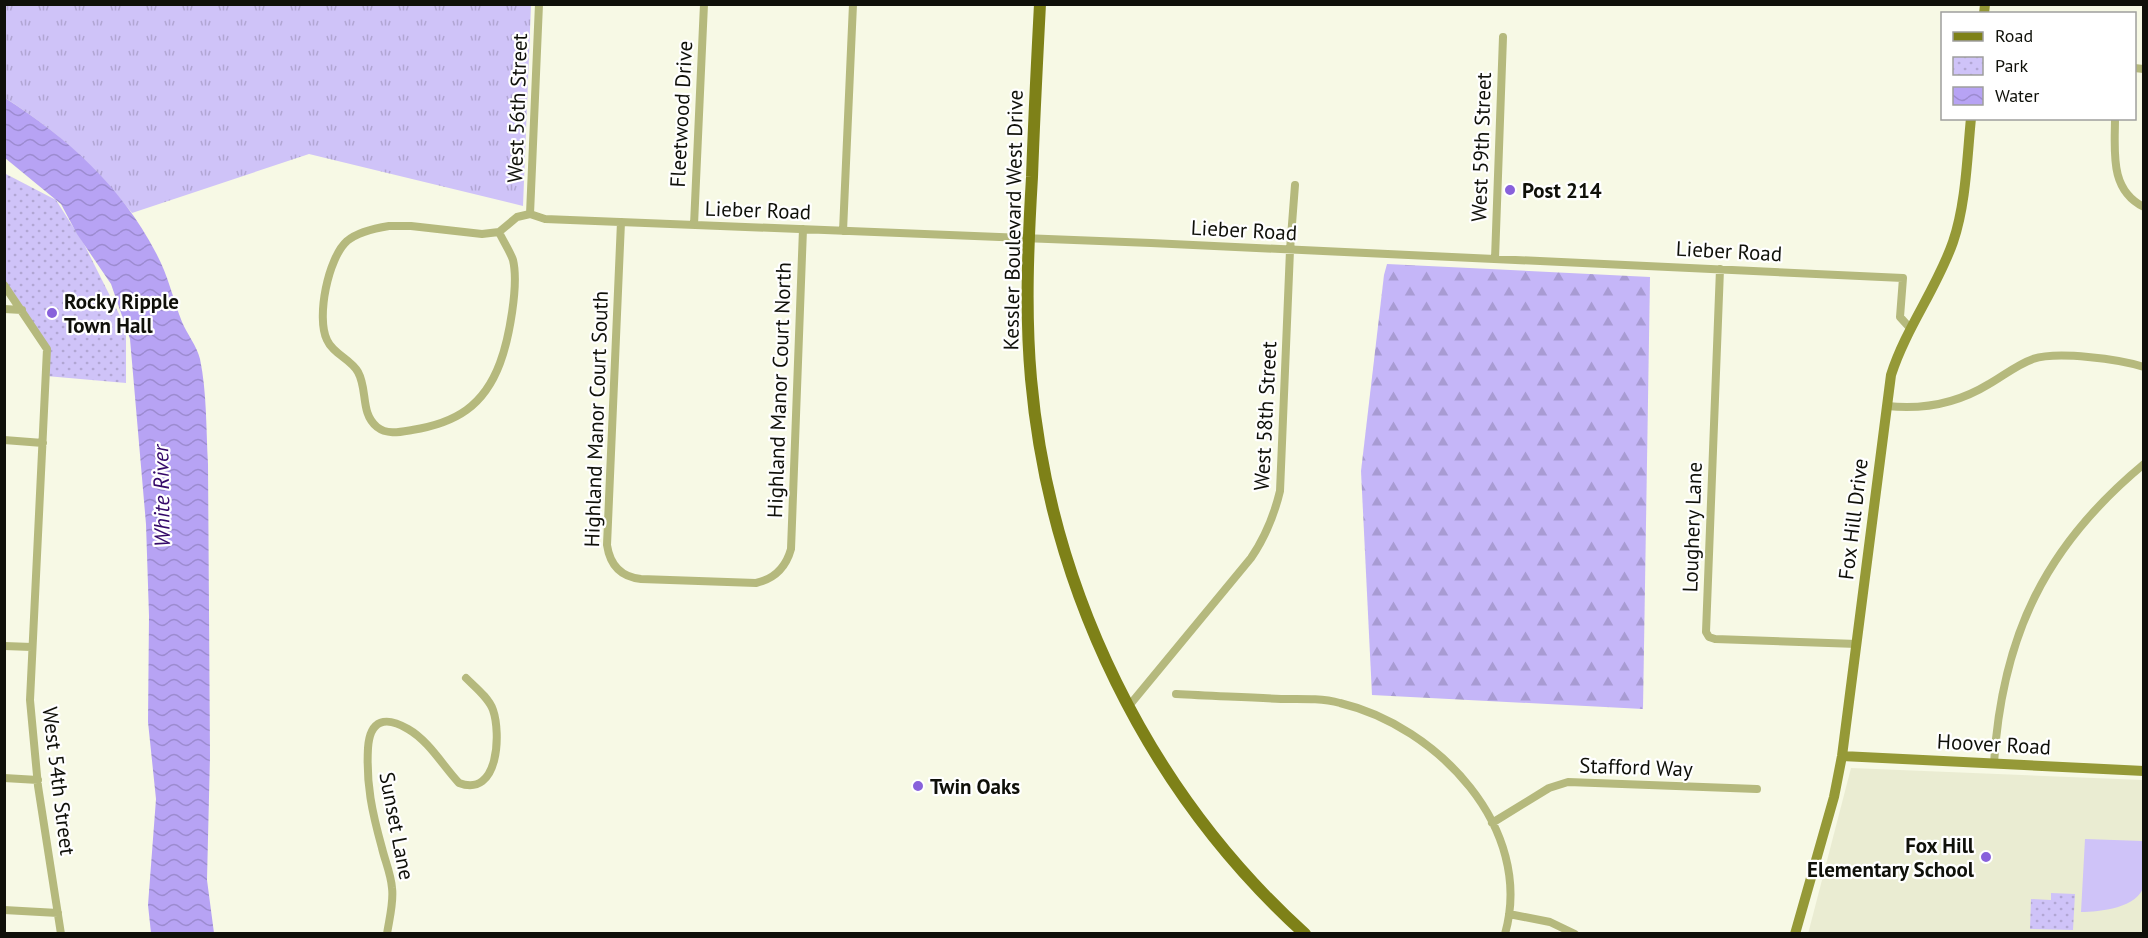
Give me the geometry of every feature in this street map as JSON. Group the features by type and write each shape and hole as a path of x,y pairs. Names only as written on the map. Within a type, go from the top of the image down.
{"main road":[{"name":"Kessler Boulevard West Drive","path":"1040,4 1027,307 1031,377 1046,480 1056,520 1079,595 1097,641 1128,706 1168,773 1215,838 1256,884 1305,933"}],"street":[{"name":"West 56th Street","path":"530,214 539,4"},
{"name":"Fleetwood Drive","path":"694,225 704,4"},
{"path":"843,231 853,4"},
{"name":"West 59th Street","path":"1495,259 1503,37"},
{"name":"Fox Hill Drive","path":"1795,933 1834,797 1842,756 1891,375 1898,351 1947,258 1956,233 1971,120"},
{"path":"2115,120 2116,173 2119,183 2127,195 2144,207"},
{"name":"West 58th Street","path":"1128,706 1251,558 1273,519 1280,491 1290,250 1295,185"},
{"name":"Lieber Road","path":"530,214 545,219 1029,238 1903,278 1900,317 1910,328"},
{"path":"499,232 513,260 515,271 513,307 503,356 488,389 472,407 447,422 392,432 379,428 372,422 367,411 358,371 334,350 325,334 323,320 327,285 338,253 353,238 389,226 411,226 482,234 499,232 518,217 530,214"},
{"name":"Highland Manor Court South","path":"621,222 608,545 612,564 623,574 634,578 756,583 776,574 784,566 790,553"},
{"name":"Highland Manor Court North","path":"790,553 803,229"},
{"name":"Loughery Lane","path":"1720,269 1706,632 1709,637 1715,639 1857,645"},
{"name":"West 54th Street","path":"4,285 47,348 30,700 38,780 61,933"},
{"path":"4,309 22,310"},
{"path":"1887,406 1919,407 1955,400 1978,391 2029,361 2047,356 2118,361 2144,367"},
{"path":"4,440 43,443"},
{"path":"1994,763 1997,721 2008,668 2017,636 2035,595 2082,524 2115,488 2144,464"},
{"path":"4,646 32,647"},
{"name":"Sunset Lane","path":"387,933 393,889 370,799 367,768 369,738 375,726 385,721 392,722 420,738 459,783 476,784 486,777 495,760 495,717 490,704 466,678"},
{"path":"1176,694 1328,700 1374,713 1412,734 1438,754 1472,791 1500,840 1511,890 1505,933"},
{"name":"Hoover Road","path":"1842,756 2144,771"},
{"path":"4,778 38,780"},
{"name":"Stafford Way","path":"1492,823 1546,790 1568,782 1757,789"},
{"path":"4,910 58,913"},
{"path":"1509,914 1550,922 1575,933"}],"shaded area":[{"name":"Fox Hill Elementary School","path":"1851,768 2143,780 2143,933 1808,934"}],"green space":[{"path":"4,5 531,5 523,206 309,154 132,213 89,164 58,136 5,98"},
{"path":"4,173 56,200 84,244 126,328 126,383 46,376 47,348 5,283"},
{"path":"1387,264 1650,277 1643,709 1372,695 1361,471"},
{"path":"2085,839 2143,841 2144,885 2141,893 2135,899 2117,907 2081,912"},
{"path":"2051,893 2075,894 2073,930 2030,929 2031,899 2051,900"}],"water":[{"name":"White River","path":"5,98 50,129 71,147 110,185 127,206 160,261 182,322 200,359 205,398 208,464 210,756 207,880 214,933 151,933 148,905 156,799 148,722 149,616 146,524 130,339 111,284 77,234 61,204 5,158"}],"place":[{"name":"Post 214","path":"1510,190"},
{"name":"Rocky Ripple Town Hall","path":"52,313"},
{"name":"Twin Oaks","path":"918,786"},
{"name":"Fox Hill Elementary School","path":"1986,857"}]}
